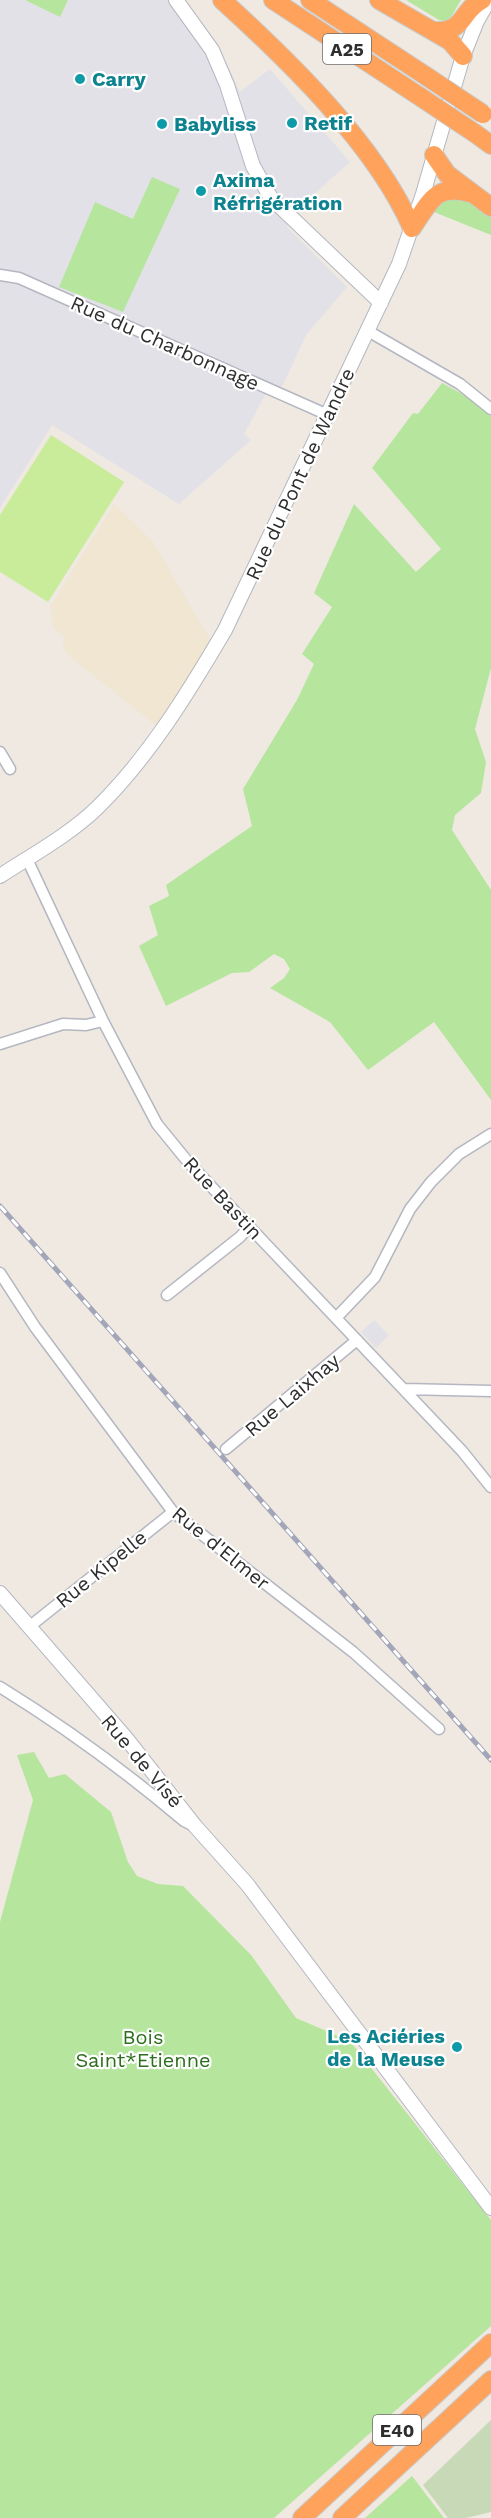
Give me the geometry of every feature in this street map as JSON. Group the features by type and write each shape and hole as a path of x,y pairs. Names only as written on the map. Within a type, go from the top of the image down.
{"highway":[{"name":"A25","path":"222,0 305,82 394,190 412,228"},
{"name":"A25","path":"273,0 484,140"},
{"name":"A25","path":"310,0 487,117"},
{"path":"379,0 450,41 463,56"},
{"path":"434,31 448,31 456,28 473,4 486,5"},
{"path":"434,155 443,171 491,207"},
{"path":"394,190 408,196 423,194"},
{"path":"412,228 431,199 440,192 454,190 471,194"},
{"name":"E40","path":"302,2518 491,2343"},
{"name":"E40","path":"342,2518 491,2380"}],"street":[{"path":"176,0 212,50 227,85 253,166 271,198 381,303"},
{"name":"Rue du Pont de Wandre","path":"0,876 96,809 123,780 191,688 225,630 381,303 412,228 463,56 486,5"},
{"name":"Rue du Charbonnage","path":"0,274 19,278 328,415"},
{"path":"368,331 460,384 491,409"},
{"path":"0,752 10,769"},
{"name":"Rue Bastin","path":"27,858 103,1021 157,1124 188,1162 462,1451 491,1487"},
{"path":"0,1044 63,1024 86,1025 103,1021"},
{"path":"336,1318 375,1277 410,1209 431,1182 459,1154 491,1134"},
{"path":"167,1295 240,1237 250,1226"},
{"name":"Rue d'Elmer","path":"0,1274 35,1328 172,1512 353,1652 439,1729"},
{"name":"Rue Laixhay","path":"226,1449 357,1340"},
{"path":"404,1389 491,1391"},
{"name":"Rue Kipelle","path":"29,1627 172,1512"},
{"name":"Rue de Visé","path":"0,1593 126,1738 195,1826 247,1884 491,2208"},
{"path":"0,1687 64,1727 184,1821 195,1826"}],"shaded area":[{"path":"0,0 25,0 60,17 68,0 185,0 218,45 240,92 270,69 350,162 295,211 287,227 347,287 306,335 283,385 265,395 244,434 251,440 179,504 52,425 0,508"},
{"path":"114,504 153,542 212,643 158,727 67,654 63,645 64,636 54,629 50,607"},
{"path":"374,1320 389,1335 376,1348 361,1332"}],"green space":[{"path":"25,0 68,0 60,17"},
{"path":"406,0 461,0 448,22 439,20"},
{"path":"152,177 180,189 123,312 59,287 95,202 133,219"},
{"path":"442,195 466,196 491,213 491,235 434,212"},
{"path":"442,383 468,397 491,416 491,668 475,729 486,762 481,793 455,815 452,830 491,890 491,1100 434,1022 368,1070 330,1022 270,988 284,978 290,969 284,959 274,954 249,972 232,973 166,1006 139,946 158,935 149,906 169,896 166,885 252,826 243,789 297,700 314,664 302,654 332,607 314,593 354,504 416,572 441,549 372,468 413,413 418,414"},
{"path":"51,435 124,482 48,602 0,572 0,515"},
{"name":"Bois Saint*Etienne","path":"34,1752 49,1778 65,1774 111,1812 128,1862 137,1876 158,1884 183,1886 251,1955 296,2018 350,2041 491,2220 491,2326 274,2518 0,2518 0,1922 33,1800 17,1755"},
{"path":"491,2420 491,2512 466,2518 448,2518 423,2485"},
{"path":"412,2476 444,2518 365,2518"}],"railway":[{"path":"0,1206 491,1760"}],"place":[{"name":"Carry","path":"80,79"},
{"name":"Retif","path":"292,123"},
{"name":"Babyliss","path":"162,124"},
{"name":"Axima Réfrigération","path":"201,191"},
{"name":"Les Aciéries de la Meuse","path":"457,2047"}]}
